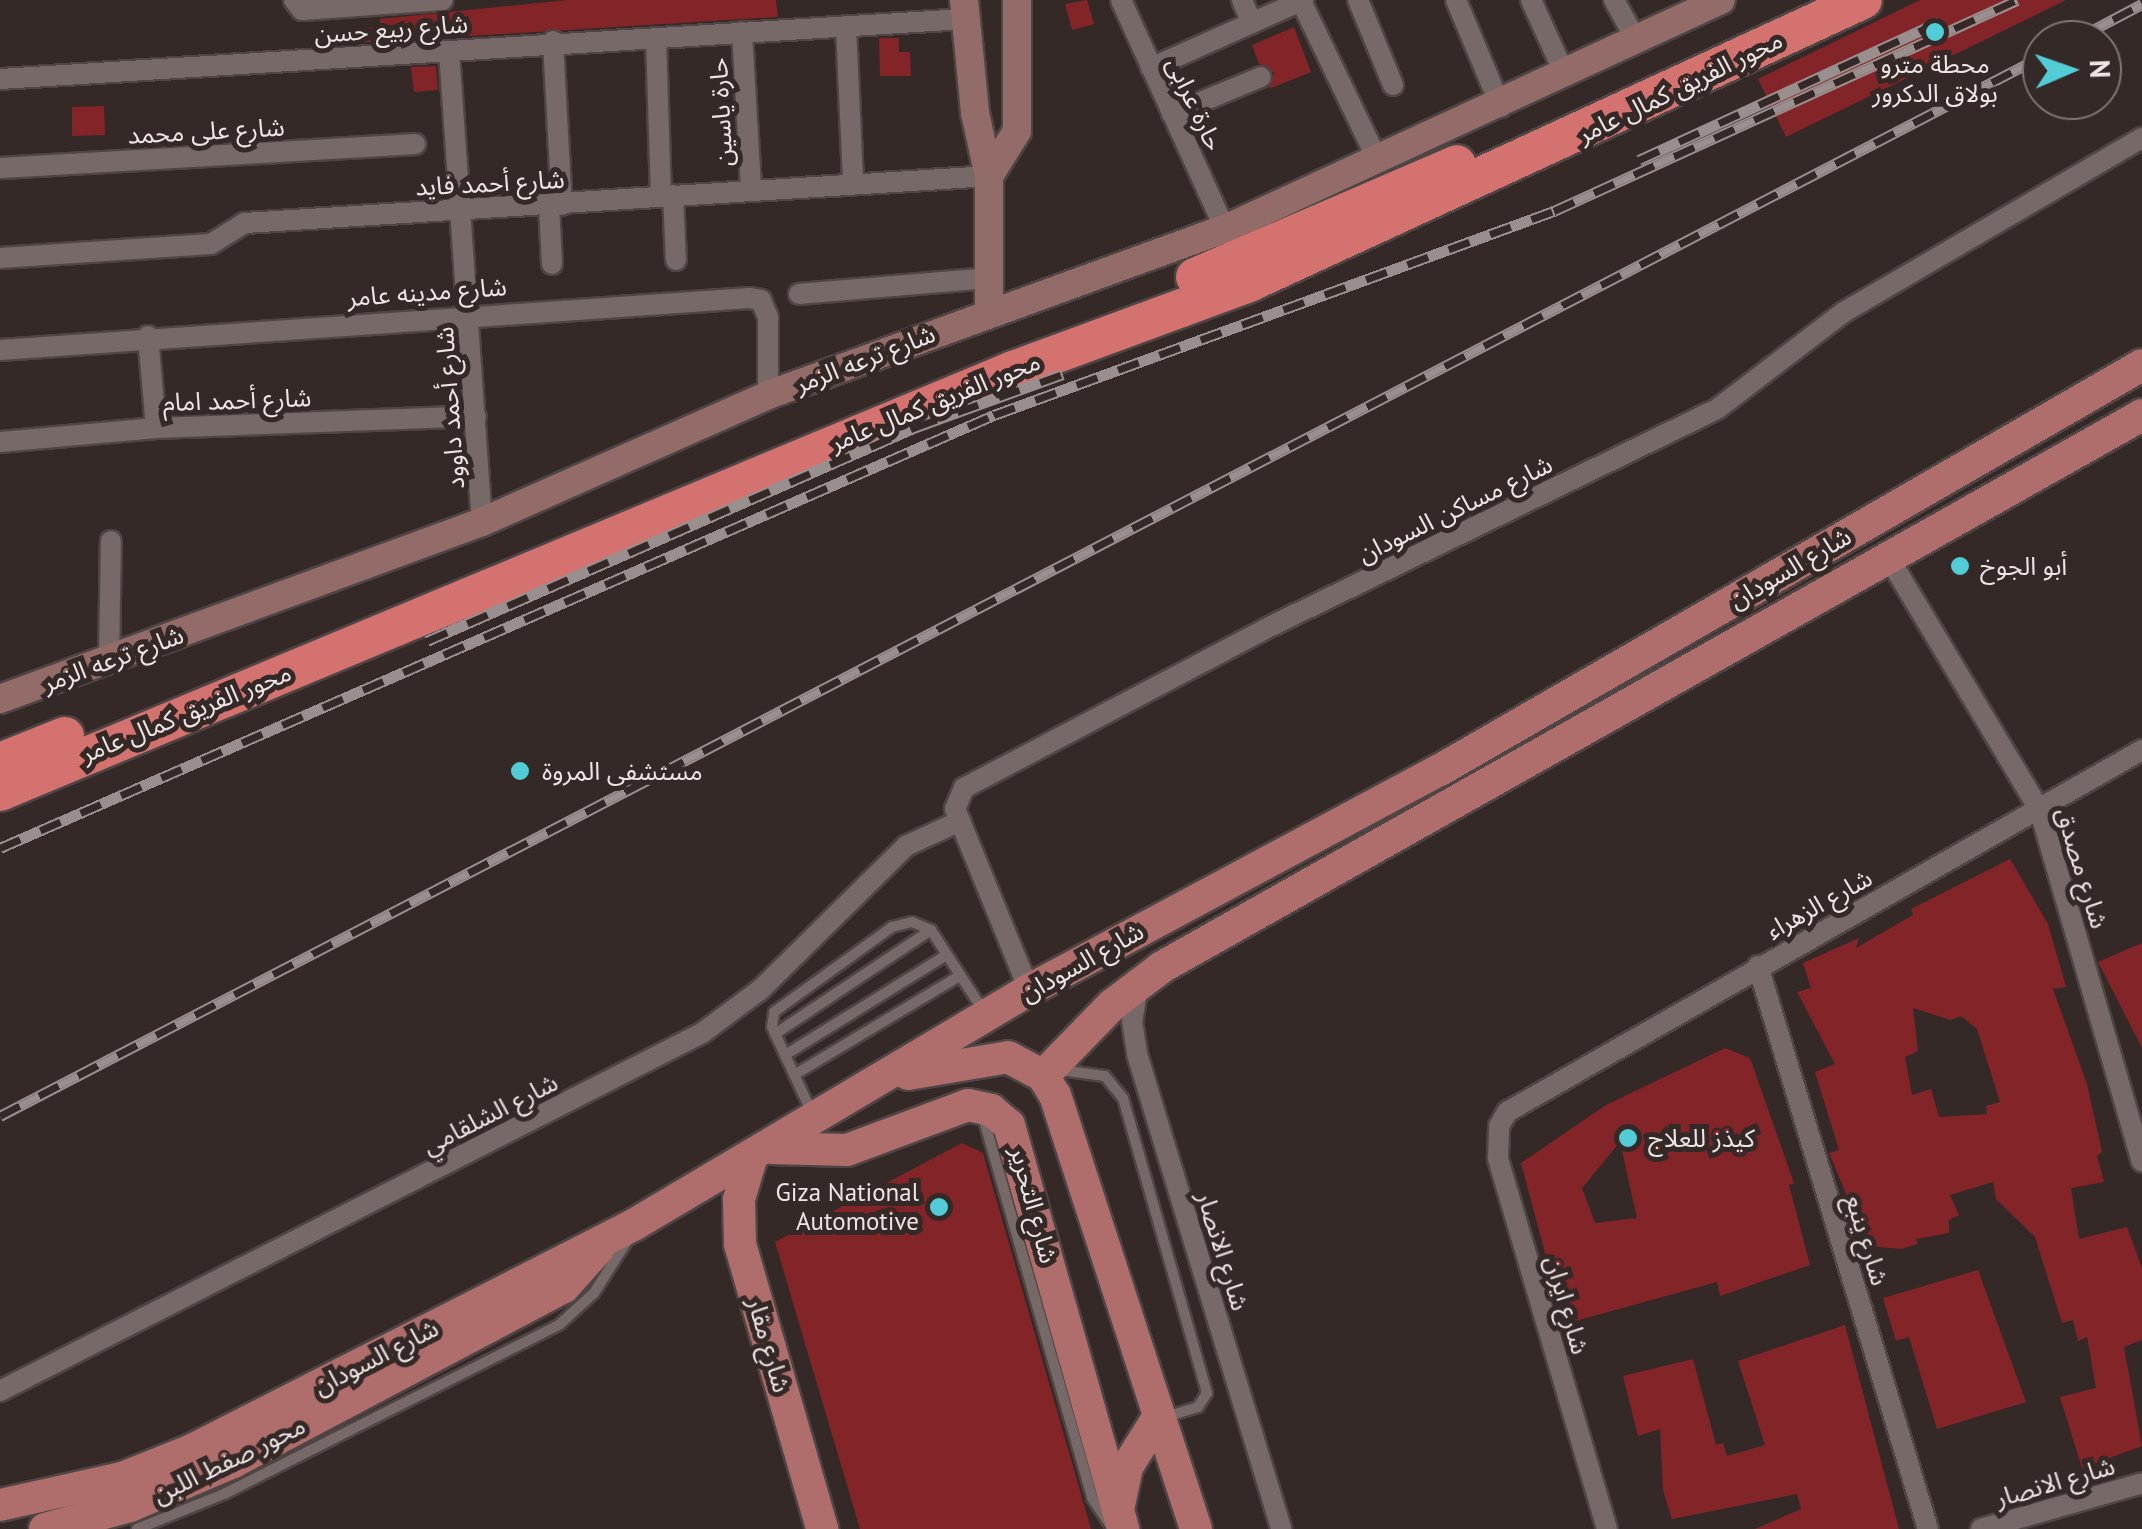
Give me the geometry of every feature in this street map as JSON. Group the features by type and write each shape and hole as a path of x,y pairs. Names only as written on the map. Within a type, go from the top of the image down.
{"highway":[{"name":"محور الفريق كمال عامر","path":"0,762 1236,260 1814,0"},
{"name":"محور الفريق كمال عامر","path":"0,792 903,415 1249,283 1863,0"}],"main road":[{"path":"990,176 1017,131 1016,0"},
{"name":"شارع ترعه الزمر","path":"0,699 110,662 482,522 768,395 1225,229 1502,107 1634,38 1721,0"},
{"path":"965,10 978,138 990,176 989,312"},
{"name":"شارع السودان","path":"0,1504 122,1478 192,1450 635,1224 816,1122 1029,990 1440,770 2142,365"},
{"name":"شارع السودان","path":"1043,1076 1138,985 2142,415"},
{"path":"892,1076 998,1057 1043,1076"},
{"name":"شارع التحرير","path":"892,1076 922,1097 1001,1117 1015,1136 1038,1264 1075,1398 1118,1522"},
{"name":"شارع التحرير","path":"1043,1076 1061,1113 1156,1421 1196,1529"},
{"path":"761,1154 847,1150 968,1107"},
{"name":"شارع مقار","path":"761,1154 739,1199 740,1244 822,1529"},
{"name":"محور صفط اللبن","path":"46,1529 130,1506 233,1462 564,1287 602,1241"},
{"path":"1118,1522 1127,1468 1156,1421"}],"street":[{"path":"294,0 302,10 443,0"},
{"name":"حارة عرابى","path":"1120,0 1225,229"},
{"path":"1242,0 1252,23"},
{"path":"1358,0 1393,85"},
{"path":"1456,0 1502,107"},
{"path":"1531,0 1564,75"},
{"path":"1614,0 1634,38"},
{"path":"1151,68 1296,2 1378,162"},
{"name":"شارع ربيع حسن","path":"0,80 553,41 846,26 965,10"},
{"path":"846,26 853,182"},
{"name":"حارة ياسين","path":"742,32 750,190"},
{"path":"656,38 667,196 676,260"},
{"path":"552,264 556,205 553,41"},
{"name":"شارع أحمد داوود","path":"449,51 482,522"},
{"path":"1172,114 1261,76"},
{"name":"شارع مساكن السودان","path":"960,821 956,798 964,788 1265,629 1717,409 1844,312 2142,138"},
{"name":"شارع على محمد","path":"0,168 416,144"},
{"name":"شارع أحمد فايد","path":"0,258 210,244 245,223 990,176"},
{"path":"799,294 990,278"},
{"name":"شارع مدينه عامر","path":"0,350 148,336 761,300 768,317 768,395"},
{"path":"148,336 156,428"},
{"name":"شارع أحمد امام","path":"0,442 156,428 476,416"},
{"path":"110,662 111,541"},
{"name":"شارع مصدق","path":"1890,560 2040,810 2142,1161"},
{"name":"شارع الزهراء","path":"1520,1102 2142,750"},
{"path":"960,821 1029,990"},
{"name":"شارع الشلقامي","path":"0,1392 702,1033 760,990 906,846 960,821"},
{"name":"شارع ينبع","path":"1758,966 1928,1529"},
{"name":"شارع الانصار","path":"1138,985 1137,1054 1281,1529"},
{"name":"شارع ايران","path":"1520,1102 1499,1126 1498,1158 1607,1529"},
{"name":"شارع الانصار","path":"1981,1529 2142,1484"}],"lane":[{"path":"816,1122 775,1034 778,1006 892,927 912,922 931,930 958,976 987,1014"},
{"path":"775,1034 931,930"},
{"path":"785,1055 946,955"},
{"path":"794,1075 958,976"},
{"path":"1043,1076 1091,1070 1116,1084 1123,1098 1206,1393 1198,1407 1156,1421"},
{"path":"136,1529 226,1494 560,1324 611,1272 635,1224"}],"building":[{"path":"568,0 776,0 778,17 356,43 355,29 380,27 380,19"},
{"path":"1087,0 1094,24 1072,30 1065,4"},
{"name":"محطة مترو بولاق الدكرور","path":"1920,0 2066,0 1786,137 1758,79"},
{"path":"1294,27 1311,72 1269,89 1274,73 1259,64 1252,45"},
{"path":"879,38 899,38 899,52 910,52 911,76 880,76"},
{"path":"436,66 438,90 414,92 411,67"},
{"path":"104,106 105,135 72,136 72,107"},
{"path":"2010,859 2048,924 2066,987 2053,989 2087,1084 2102,1152 2097,1156 2104,1182 2071,1188 2079,1239 2127,1227 2142,1268 2142,1340 2124,1347 2142,1446 2082,1468 2060,1397 2096,1388 2087,1337 2078,1341 2073,1320 2062,1323 2035,1237 1996,1199 1993,1182 1950,1195 1959,1215 1949,1220 1949,1233 1916,1239 1918,1244 1901,1249 1868,1246 1829,1153 1839,1150 1815,1072 1835,1064 1797,992 1811,988 1803,963 1859,938 1856,948 1913,915 1911,909","holes":["1913,1008 1950,1020 1961,1016 1977,1029 2000,1102 1986,1106 1987,1114 1939,1117 1931,1089 1912,1095 1905,1057 1918,1051"]},
{"path":"2142,943 2142,1048 2098,962"},
{"path":"1725,1048 1750,1058 1794,1183 1789,1185 1810,1265 1720,1296 1717,1282 1564,1324 1521,1163 1606,1105","holes":["1620,1142 1637,1218 1595,1223 1582,1188"]},
{"path":"962,1143 983,1153 1091,1529 860,1529 775,1242"},
{"path":"1978,1270 2026,1402 1937,1429 1909,1337 1896,1341 1883,1298"},
{"path":"1845,1325 1899,1529 1755,1529 1801,1509 1797,1494 1672,1519 1663,1490 1660,1429 1638,1436 1623,1376 1693,1359 1716,1445 1723,1443 1727,1456 1765,1445 1738,1361"}],"railway":[{"path":"0,848 994,415 1554,211 2017,0"},
{"path":"2112,20 2142,4"},
{"path":"1639,160 1939,22"},
{"path":"0,1116 2022,66"},
{"path":"427,641 916,427 1063,374"}],"place":[{"name":"محطة مترو بولاق الدكرور","path":"1935,32"},
{"name":"أبو الجوخ","path":"1960,566"},
{"name":"مستشفى المروة","path":"520,771"},
{"name":"كيذز للعلاج","path":"1628,1138"},
{"name":"Giza National Automotive","path":"939,1207"}]}
